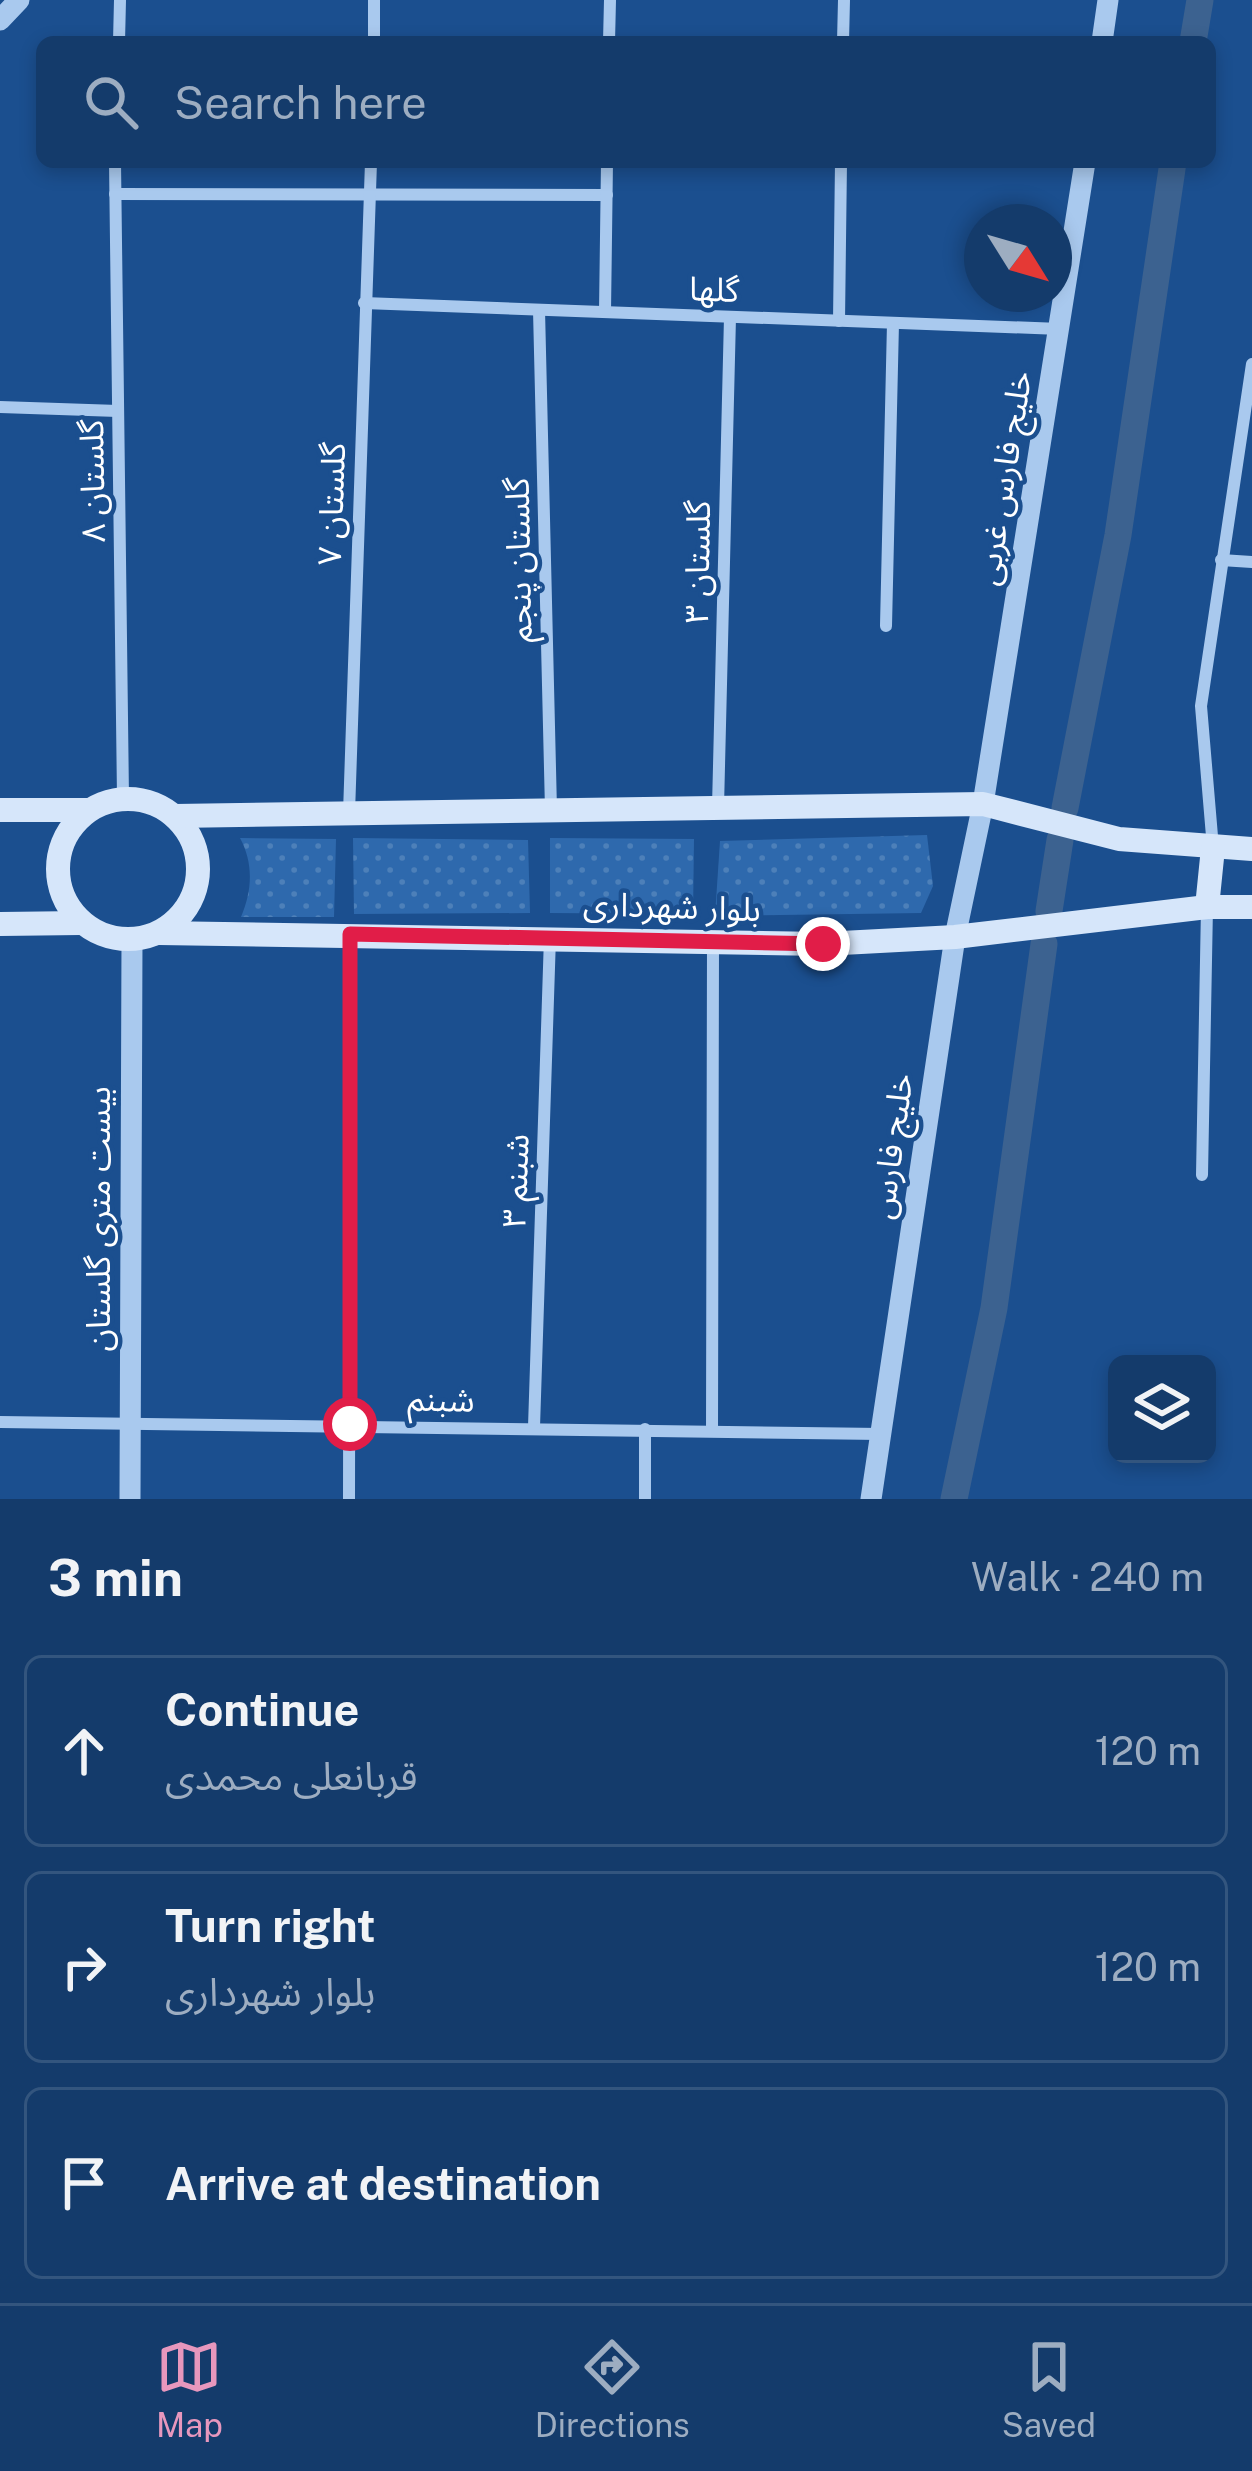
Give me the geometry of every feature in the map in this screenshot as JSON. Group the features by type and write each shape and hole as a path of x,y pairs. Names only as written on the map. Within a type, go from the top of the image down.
{"main road":[{"path":"0,810 88,811 123,798 142,800 175,816 189,833 198,878 191,901 159,933 132,940 96,933 81,923 58,885 63,842 88,811"},
{"path":"175,816 983,804 1119,838 1252,849"},
{"path":"1207,907 1213,848"},
{"name":"بلوار شهرداری","path":"159,933 550,935 823,944 955,937 1207,907 1252,907"},
{"path":"0,924 81,923"}],"street":[{"path":"0,20 19,0"},
{"path":"118,36 120,0"},
{"path":"374,0 374,36"},
{"path":"609,36 610,0"},
{"path":"843,36 844,0"},
{"path":"1103,36 1108,0"},
{"name":"گلستان ۸","path":"116,168 123,798"},
{"name":"گلستان ۷","path":"349,813 371,168"},
{"path":"605,312 607,168"},
{"path":"839,321 842,168"},
{"name":"خلیج فارس غربی","path":"983,804 1084,168"},
{"path":"115,194 607,196"},
{"name":"گلها","path":"364,303 1061,329"},
{"name":"گلستان پنجم","path":"538,310 551,810"},
{"name":"گلستان ۳","path":"718,808 730,317"},
{"path":"886,626 892,323"},
{"path":"1213,848 1202,706 1252,364"},
{"path":"0,407 118,411"},
{"path":"1221,560 1252,562"},
{"name":"خلیج فارس","path":"871,1499 955,937 983,804"},
{"path":"1202,1175 1207,907"},
{"path":"350,934 350,1499"},
{"name":"شبنم ۳","path":"534,1427 550,935"},
{"name":"بیست متری گلستان","path":"130,1499 132,940"},
{"path":"712,1431 713,941"},
{"name":"شبنم","path":"0,1422 130,1420 881,1434"},
{"path":"644,1499 645,1429"}],"shaded area":[{"path":"927,835 933,886 921,913 715,916 720,841"},
{"path":"240,838 336,839 334,917 241,917 250,878"},
{"path":"353,838 528,840 530,913 354,914"},
{"path":"550,838 694,839 693,914 550,913"}],"waterway":[{"path":"1194,36 1200,0"},
{"path":"1065,808 1118,535 1172,168"},
{"path":"1049,911 1060,840"},
{"path":"954,1499 994,1308 1044,944"}],"route":[{"path":"350,1424 350,934 823,944"}]}
